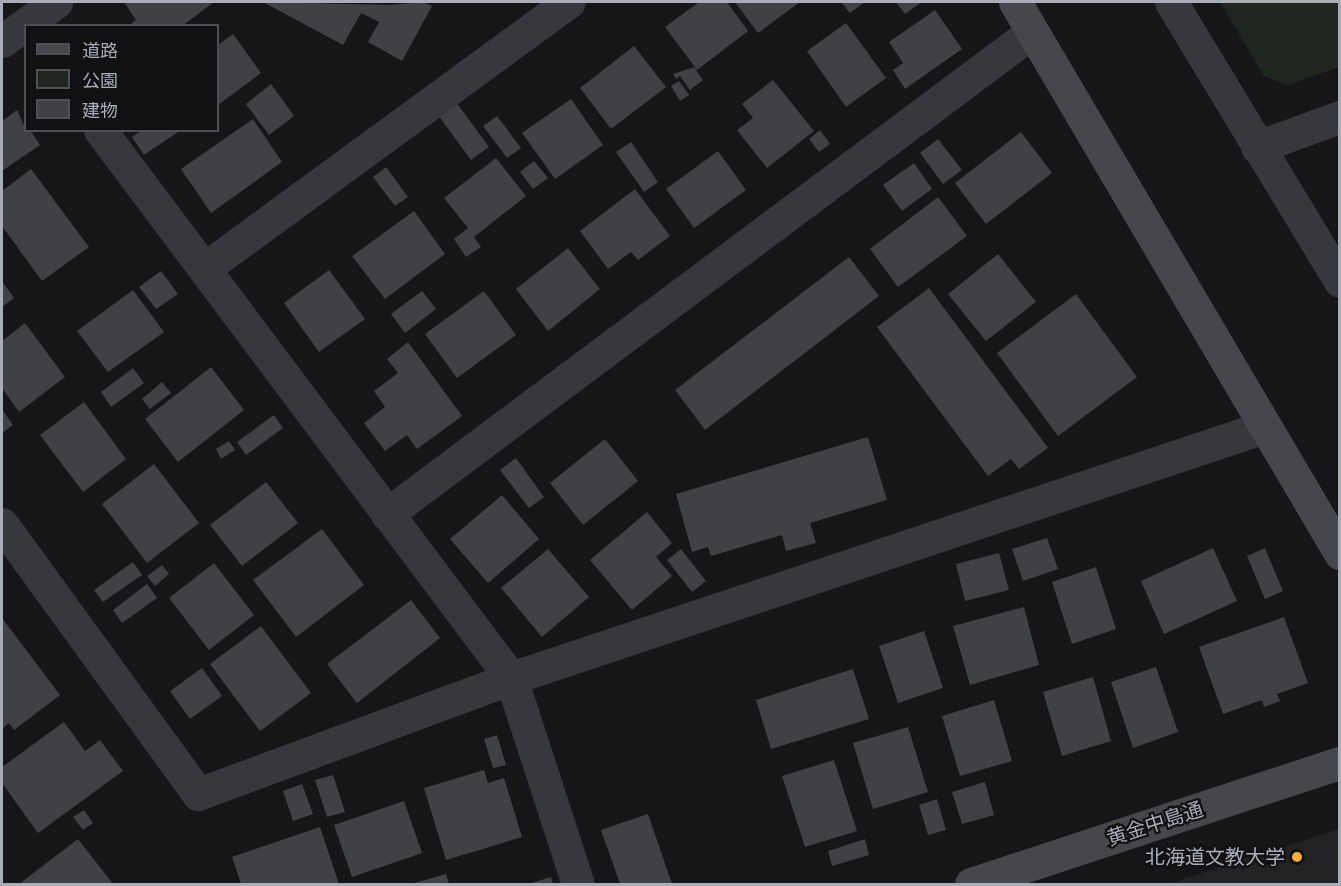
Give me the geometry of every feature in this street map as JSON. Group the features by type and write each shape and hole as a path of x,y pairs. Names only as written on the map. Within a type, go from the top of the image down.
{"street":[{"path":"28,24 56,2"},
{"path":"205,268 569,2"},
{"path":"1014,2 1340,553"},
{"path":"1171,2 1340,281"},
{"path":"387,514 1032,32"},
{"path":"1257,147 1340,117"},
{"path":"102,132 511,678 578,885"},
{"path":"2,524 198,794 511,678 1264,427"},
{"name":"黄金中島通","path":"971,885 1340,763"}],"shaded area":[{"name":"北海道文教大学","path":"1339,829 1339,884 1168,884"}],"green space":[{"path":"1220,2 1339,2 1339,67 1288,85 1264,76"}],"building":[{"path":"124,2 214,2 185,24 131,24 136,20"},
{"path":"263,2 390,5 423,2 432,6 402,61 368,42 379,22 361,13 343,45"},
{"path":"699,2 727,2 748,31 697,70 665,27"},
{"path":"735,2 800,2 758,33"},
{"path":"841,2 865,2 850,13"},
{"path":"896,2 922,2 905,14"},
{"path":"935,10 962,49 905,89 893,70 903,63 889,42"},
{"path":"846,23 886,78 846,107 807,51"},
{"path":"233,34 261,73 219,104 219,44"},
{"path":"634,46 666,87 611,129 580,88"},
{"path":"694,67 703,80 690,90 680,76 676,79 673,74"},
{"path":"773,80 814,131 767,168 737,130 753,118 742,104"},
{"path":"679,81 689,95 680,101 671,86"},
{"path":"271,84 294,116 269,135 246,104"},
{"path":"571,99 603,145 555,179 522,133"},
{"path":"456,102 489,147 471,160 438,115"},
{"path":"17,110 24,126 24,132 31,132 40,145 2,171 2,121"},
{"path":"497,116 521,148 507,158 483,126"},
{"path":"253,119 282,162 211,213 181,169"},
{"path":"820,130 830,144 819,152 809,139"},
{"path":"139,132 178,132 144,155 132,137"},
{"path":"1021,132 1052,173 986,224 955,183"},
{"path":"938,139 962,170 943,184 920,153"},
{"path":"631,142 658,182 644,192 616,152"},
{"path":"718,151 746,190 694,228 666,189"},
{"path":"496,158 526,196 474,237 481,247 466,257 454,239 468,228 444,198"},
{"path":"534,161 548,178 533,189 520,172"},
{"path":"914,163 932,189 902,211 883,185"},
{"path":"386,167 408,197 395,206 373,177"},
{"path":"31,169 89,247 42,281 2,226 2,191"},
{"path":"635,189 670,236 638,260 631,252 608,269 580,231"},
{"path":"938,197 967,236 898,287 870,249"},
{"path":"414,211 445,254 385,299 352,256"},
{"path":"568,248 600,289 548,331 516,289"},
{"path":"998,254 1036,302 986,341 948,294"},
{"path":"849,257 879,296 705,430 675,390"},
{"path":"329,270 365,319 319,352 284,303"},
{"path":"161,271 178,294 156,309 139,287"},
{"path":"2,281 14,298 2,307"},
{"path":"929,288 1048,448 1019,469 1011,459 988,476 877,327"},
{"path":"133,290 164,332 108,372 77,331"},
{"path":"422,291 436,309 405,333 391,314"},
{"path":"484,291 516,335 457,378 425,334"},
{"path":"1076,294 1137,377 1058,436 997,353"},
{"path":"25,323 65,377 19,412 2,388 2,341"},
{"path":"408,342 462,416 417,449 407,435 385,451 364,423 385,407 374,391 398,373 387,359"},
{"path":"211,367 244,410 178,462 145,419"},
{"path":"133,368 144,383 111,407 101,392"},
{"path":"162,382 171,393 150,409 142,399"},
{"path":"84,402 126,459 83,492 40,435"},
{"path":"2,409 13,425 2,433"},
{"path":"274,415 283,428 246,455 237,442"},
{"path":"868,437 887,500 810,523 816,543 786,551 782,535 711,556 708,547 692,552 676,494"},
{"path":"605,439 638,481 583,525 550,483"},
{"path":"229,441 235,450 221,459 216,449"},
{"path":"516,458 544,497 529,508 500,470"},
{"path":"154,464 199,523 147,563 102,504"},
{"path":"266,482 298,523 242,566 210,525"},
{"path":"502,495 539,539 488,583 450,539"},
{"path":"647,512 672,543 656,557 672,576 632,610 590,560"},
{"path":"322,529 364,585 296,637 253,580"},
{"path":"1047,538 1058,569 1023,581 1012,549"},
{"path":"1213,548 1237,601 1164,634 1141,581"},
{"path":"1265,548 1283,591 1265,599 1247,556"},
{"path":"548,549 589,597 542,637 501,588"},
{"path":"681,549 706,581 692,592 667,560"},
{"path":"999,553 1009,590 965,601 956,564"},
{"path":"133,562 142,575 103,602 94,590"},
{"path":"214,563 254,615 209,650 169,598"},
{"path":"162,565 169,574 155,586 147,576"},
{"path":"1096,567 1116,629 1072,644 1052,582"},
{"path":"147,584 157,598 122,623 113,610"},
{"path":"411,600 440,638 357,703 327,664"},
{"path":"1024,607 1039,665 970,685 953,626"},
{"path":"1284,617 1308,683 1277,694 1280,701 1264,707 1262,700 1223,714 1199,647"},
{"path":"2,618 60,695 14,730 9,723 2,729"},
{"path":"261,626 311,693 260,731 210,664"},
{"path":"924,631 943,688 898,703 879,646"},
{"path":"1156,667 1178,732 1133,748 1111,682"},
{"path":"202,668 222,696 190,719 170,691"},
{"path":"853,669 869,719 771,749 756,700"},
{"path":"1093,677 1111,741 1062,756 1043,692"},
{"path":"994,700 1012,761 960,776 942,716"},
{"path":"64,722 85,751 100,740 123,771 38,833 2,783 2,767"},
{"path":"908,727 928,792 873,809 853,743"},
{"path":"497,735 506,765 493,768 484,739"},
{"path":"834,760 857,831 805,847 782,776"},
{"path":"484,770 488,783 504,778 522,837 446,860 424,788"},
{"path":"333,775 345,812 327,817 315,780"},
{"path":"985,782 994,815 962,824 952,792"},
{"path":"302,784 313,814 293,821 283,791"},
{"path":"937,799 946,830 928,835 919,805"},
{"path":"404,801 422,853 352,877 334,825"},
{"path":"84,810 93,823 83,830 73,817"},
{"path":"648,814 672,884 620,884 601,830"},
{"path":"320,827 339,884 241,884 232,857"},
{"path":"78,839 113,884 19,884"},
{"path":"865,839 869,855 832,866 828,851"},
{"path":"446,874 449,884 411,884"},
{"path":"551,877 553,884 528,884"}],"place":[{"name":"北海道文教大学","path":"1297,857"}]}
